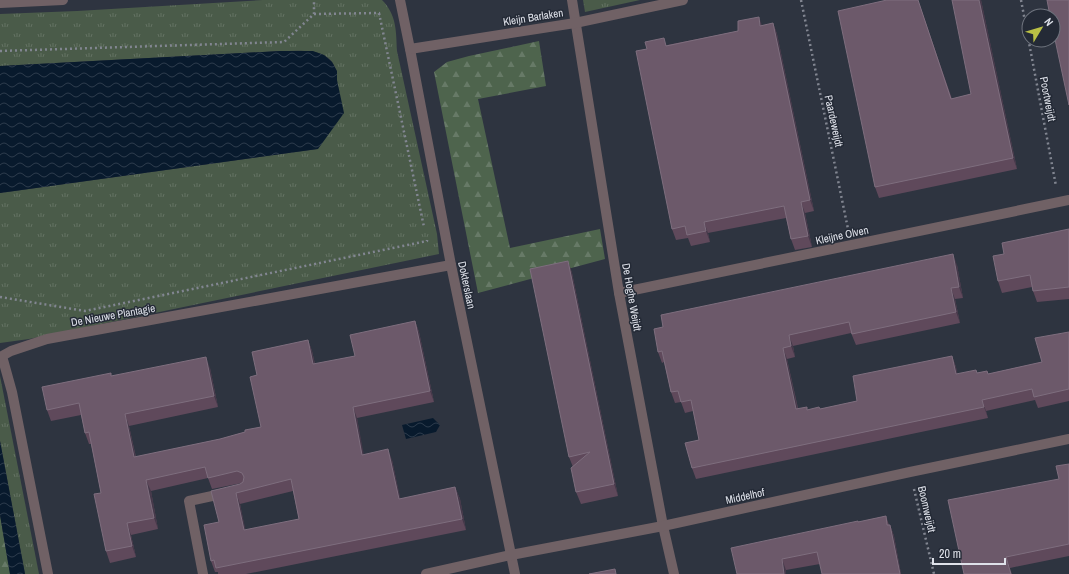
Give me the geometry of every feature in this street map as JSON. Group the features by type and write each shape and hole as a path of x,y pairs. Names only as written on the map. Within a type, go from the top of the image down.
{"street":[{"path":"0,3 63,0"},
{"name":"Dokterslaan","path":"400,0 450,265 515,574"},
{"name":"De Hoghe Weijdt","path":"572,0 619,292 674,574"},
{"name":"Kleijn Barlaken","path":"410,49 576,23 683,0"},
{"name":"Kleijne Olven","path":"619,292 1064,201"},
{"name":"De Nieuwe Plantagie","path":"48,574 12,392 2,356 16,349 47,339 450,265"},
{"name":"Middelhof","path":"426,574 511,555 664,526 1069,439"},
{"path":"203,574 189,501 235,491"}],"path":[{"path":"314,0 314,14"},
{"name":"Paardeweijdt","path":"801,0 851,245"},
{"name":"Poortweijdt","path":"1021,0 1064,201"},
{"path":"0,51 284,42 314,14 379,13 427,241 85,311 0,297"},
{"name":"Boomweijdt","path":"910,472 934,574"}],"green space":[{"path":"263,0 382,0 387,6 391,12 395,24 397,51 437,234 439,254 29,339 0,343 0,193 317,149 337,80 336,69 331,61 325,56 309,51 280,51 0,66 0,14"},
{"path":"583,0 640,0 585,12"},
{"path":"539,41 546,86 478,99 510,248 600,229 605,259 478,293 434,72 447,62"},
{"path":"0,376 39,574 25,574 0,441"},
{"path":"0,515 10,574 0,574"}],"water":[{"path":"280,51 313,51 324,55 332,62 337,71 337,80 344,113 318,149 0,193 0,66"},
{"path":"433,418 440,425 436,432 406,439 402,425"},
{"path":"0,441 25,574 10,574 0,515"}],"building":[{"path":"887,0 918,0 951,99 971,94 952,0 979,0 1013,158 875,187 838,11"},
{"path":"1047,0 1069,0 1069,105 1057,48 1061,48 1061,8 1048,8"},
{"path":"759,17 760,26 773,23 810,200 801,202 808,236 791,239 784,206 704,222 706,231 687,235 685,226 672,229 636,51 647,49 645,42 664,38 666,46 738,31 738,21"},
{"path":"1069,229 1069,287 1033,291 1030,275 998,281 993,256 1004,254 1002,243"},
{"path":"953,254 959,287 951,288 956,312 852,334 849,322 789,335 791,346 783,348 796,409 807,407 807,410 819,407 820,409 857,401 853,376 952,356 956,374 976,370 977,373 987,371 988,374 1042,362 1035,338 1069,332 1069,389 1034,397 1032,389 982,400 984,407 692,468 685,443 699,440 691,400 681,402 678,391 671,392 662,351 658,352 654,329 663,327 661,315"},
{"path":"568,261 614,484 576,492 571,468 590,452 569,457 530,269"},
{"path":"415,321 430,391 353,407 362,455 388,449 399,499 455,487 462,519 216,568 214,560 211,561 204,525 219,522 211,491 240,484 243,482 244,477 242,473 237,471 208,478 205,467 146,480 154,518 127,523 132,546 106,551 94,494 101,493 89,432 85,433 79,403 47,410 42,387 111,373 111,376 206,357 214,396 125,414 134,457 220,439 245,432 245,430 261,427 250,377 257,375 252,352 308,340 313,364 355,356 350,335","holes":["291,479 299,519 244,530 236,493"]},
{"path":"1069,464 1069,544 1006,557 1011,574 964,574 948,500 1059,479 1056,466"},
{"path":"886,516 887,525 890,525 900,574 822,574 817,552 782,559 784,574 737,574 731,548"},
{"path":"615,569 616,574 589,574"}]}
